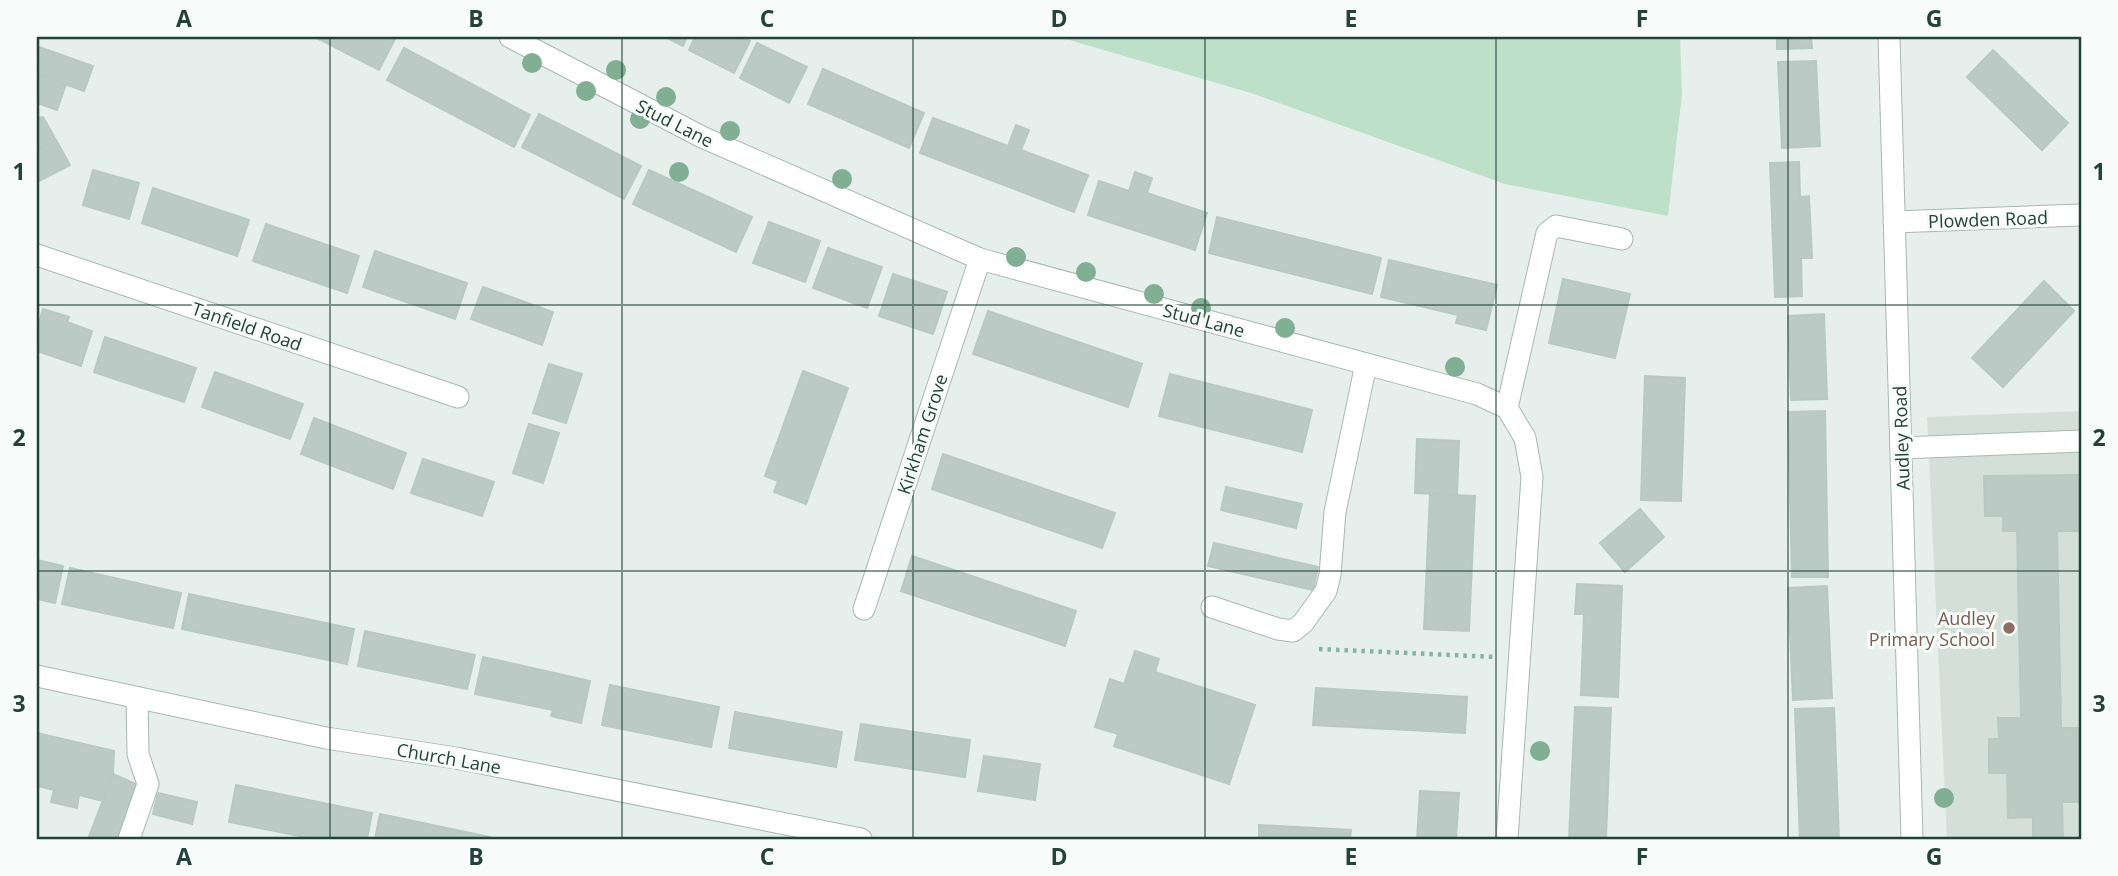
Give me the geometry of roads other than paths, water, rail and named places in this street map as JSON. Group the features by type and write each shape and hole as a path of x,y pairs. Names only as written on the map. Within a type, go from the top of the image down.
{"street":[{"name":"Stud Lane","path":"510,37 702,138 980,259 1477,394 1507,408"},
{"name":"Audley Road","path":"1889,37 1912,839"},
{"name":"Plowden Road","path":"1894,222 2081,215"},
{"path":"1507,839 1532,477 1525,438 1507,408 1547,233 1556,226 1622,239"},
{"name":"Tanfield Road","path":"37,255 458,397"},
{"name":"Kirkham Grove","path":"864,609 980,259"},
{"path":"1212,607 1278,629 1293,631 1303,623 1326,591 1330,575 1335,512 1366,364"},
{"path":"1901,447 2081,441"},
{"name":"Church Lane","path":"37,676 326,738 456,758 860,839"},
{"path":"129,839 148,785 138,754 137,698"}],"place":[{"name":"Audley Primary School","path":"2009,628"}]}
